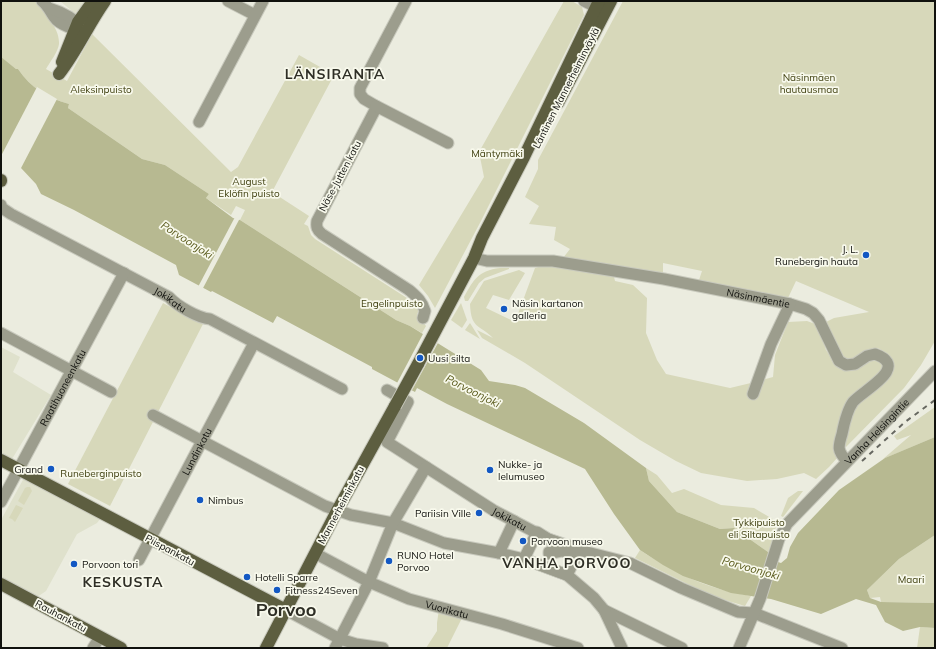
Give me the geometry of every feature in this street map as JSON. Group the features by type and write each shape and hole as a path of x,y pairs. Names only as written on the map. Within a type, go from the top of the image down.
{"main road":[{"path":"80,28 93,1"},
{"path":"80,28 105,1"},
{"name":"Läntinen Mannerheiminväylä","path":"418,364 474,258 488,241 495,228 603,4"},
{"name":"Mannerheiminkatu","path":"266,648 337,511 418,364"},
{"name":"Piispankatu","path":"1,460 286,610"},
{"name":"Rauhankatu","path":"1,584 121,648"}],"street":[{"path":"228,1 255,15"},
{"path":"199,122 263,1"},
{"path":"406,1 360,88 360,94 364,99 376,106 448,143"},
{"path":"584,1 603,4"},
{"path":"46,4 59,11 80,28"},
{"name":"Näse-Jutten katu","path":"376,106 316,225 318,231 322,234 409,290 422,303 425,311 423,318"},
{"name":"Jokikatu","path":"1,205 2,208 11,214 169,297 173,302 189,311 204,318 210,319 342,389"},
{"name":"Näsinmäentie","path":"474,258 487,261 553,261 664,279 790,304 806,309 813,313 819,320 839,361 846,365 856,364 867,356 875,354 883,356 887,361 888,367 886,373 880,381 860,395 852,403 845,420 839,444 839,452 847,461"},
{"name":"Raatihuoneenkatu","path":"1,502 124,273"},
{"path":"753,394 771,344 790,304"},
{"path":"1,333 111,392"},
{"name":"Lundinkatu","path":"139,560 254,343"},
{"name":"Vanha Helsingintie","path":"740,648 760,599 779,538 786,524 935,371"},
{"name":"Jokikatu","path":"387,390 408,402 387,442 493,510 548,539 578,549"},
{"path":"153,415 202,442 337,511 393,523 444,542 524,559 567,575 594,598 604,610 622,648"},
{"path":"338,644 369,582 393,523 426,467"},
{"path":"499,553 514,521"},
{"path":"524,559 537,532"},
{"path":"537,563 548,539"},
{"path":"567,575 577,555 562,551 549,554 549,552 562,550 577,554 578,549 630,563 681,588 723,606 738,612 754,614 842,648"},
{"name":"Vuorikatu","path":"322,557 369,582 409,599 502,624 578,648"},
{"name":"Piispankatu","path":"286,610 338,644 356,644 383,648"},
{"path":"604,610 682,648"},
{"path":"93,648 100,637"}],"shaded area":[{"path":"60,1 88,1 78,16"},
{"path":"1,347 20,357 13,372 51,395 12,459 1,453"},
{"path":"24,478 100,519 97,523 77,534 46,591 37,597 1,578 1,520"}],"green space":[{"path":"1,1 35,1 43,10 54,26 59,38 56,54 46,69 67,81 92,34 231,172 238,167 299,55 334,75 272,192 309,216 304,224 308,226 311,235 315,239 421,307 417,314 426,326 422,333 396,320 240,220 245,210 236,206 231,215 206,198 209,194 165,165 142,159 68,108 69,104 54,99 34,87 18,69 1,58"},
{"name":"Mäntymäki","path":"564,1 572,1 582,7 584,15 481,221 435,308 419,285 484,177 479,152"},
{"name":"Näsinmäen hautausmaa","path":"623,1 935,1 935,341 921,365 904,388 846,447 844,440 851,414 890,360 885,353 876,348 855,360 845,360 840,355 826,322 834,318 869,312 796,281 788,298 699,280 702,271 663,263 663,274 563,258 570,249 554,240 556,227 529,224 539,206 525,197 538,169 538,160"},
{"path":"545,265 613,273 615,281 633,285 647,298 646,333 657,360 666,374 730,388 773,377 775,355 788,322 807,321 818,325 826,350 835,363 876,358 882,362 883,368 836,436 833,449 838,457 816,479 804,473 777,479 747,481 701,473 676,461 640,440 525,363 482,338 477,330 493,338 474,322 470,304 484,281 519,270 525,273 509,300 493,295 486,308 515,322 535,268"},
{"path":"500,268 509,269 485,278 479,283 468,301 465,301 464,297 478,277 486,271"},
{"name":"Runeberginpuisto","path":"163,303 203,324 110,506 68,484"},
{"path":"461,303 467,320 462,328 451,320"},
{"path":"470,323 480,339 465,330"},
{"path":"935,407 935,437 883,459 911,435 897,440 894,436"},
{"name":"Tykkipuisto eli Siltapuisto","path":"646,468 657,475 672,493 684,489 721,505 754,508 776,521 775,535 768,552 734,528 720,529 677,512 649,481"},
{"path":"27,487 30,487 32,491 24,505 18,501"},
{"path":"798,491 803,491 783,517 781,516 788,498"},
{"path":"16,505 23,508 15,522 9,518"},
{"name":"Maari","path":"935,535 935,603 881,602 880,597 870,598 867,590 899,559"},
{"path":"640,550 666,566 706,585 751,596 745,606 717,597 635,558"},
{"path":"439,609 463,616 447,648 426,648 437,631"},
{"path":"920,627 935,628 935,648 917,648"}],"water":[{"name":"Porvoonjoki","path":"1,57 18,69 34,87 54,99 69,104 68,108 142,159 165,165 209,194 206,198 233,218 240,220 396,320 410,326 481,370 489,381 525,388 584,423 646,468 649,481 677,512 720,529 734,528 768,552 775,561 781,563 787,558 790,547 798,533 839,490 885,458 935,437 935,535 899,559 867,590 870,598 881,602 935,603 935,628 920,627 903,631 885,622 876,605 856,599 821,614 771,599 731,593 683,576 640,550 614,514 585,469 447,404 417,388 415,392 277,316 273,323 212,291 211,292 179,275 176,265 41,194 36,184 21,168 1,157"}],"pier":[{"path":"37,87 57,99 20,170 1,159 1,156"},
{"path":"235,217 240,218 202,290 198,287"},
{"path":"424,332 439,341 411,392 396,385"}],"railway":[{"path":"862,461 905,422 935,400"}],"place":[{"name":"J. L. Runebergin hauta","path":"866,255"},
{"name":"Näsin kartanon galleria","path":"504,309"},
{"name":"Uusi silta","path":"420,358"},
{"name":"Grand","path":"51,469"},
{"name":"Nukke- ja lelumuseo","path":"490,470"},
{"name":"Nimbus","path":"200,500"},
{"name":"Pariisin Ville","path":"479,513"},
{"name":"Porvoon museo","path":"523,541"},
{"name":"RUNO Hotel Porvoo","path":"389,561"},
{"name":"Porvoon tori","path":"74,564"},
{"name":"Hotelli Sparre","path":"247,577"},
{"name":"Fitness24Seven","path":"277,590"}],"district":[{"name":"LÄNSIRANTA","path":"335,74"},
{"name":"VANHA PORVOO","path":"567,563"},
{"name":"KESKUSTA","path":"123,582"},
{"name":"Porvoo","path":"286,609"}],"park label":[{"name":"Aleksinpuisto","path":"101,89"},
{"name":"August Eklöfin puisto","path":"249,186"},
{"name":"Engelinpuisto","path":"392,303"}]}
